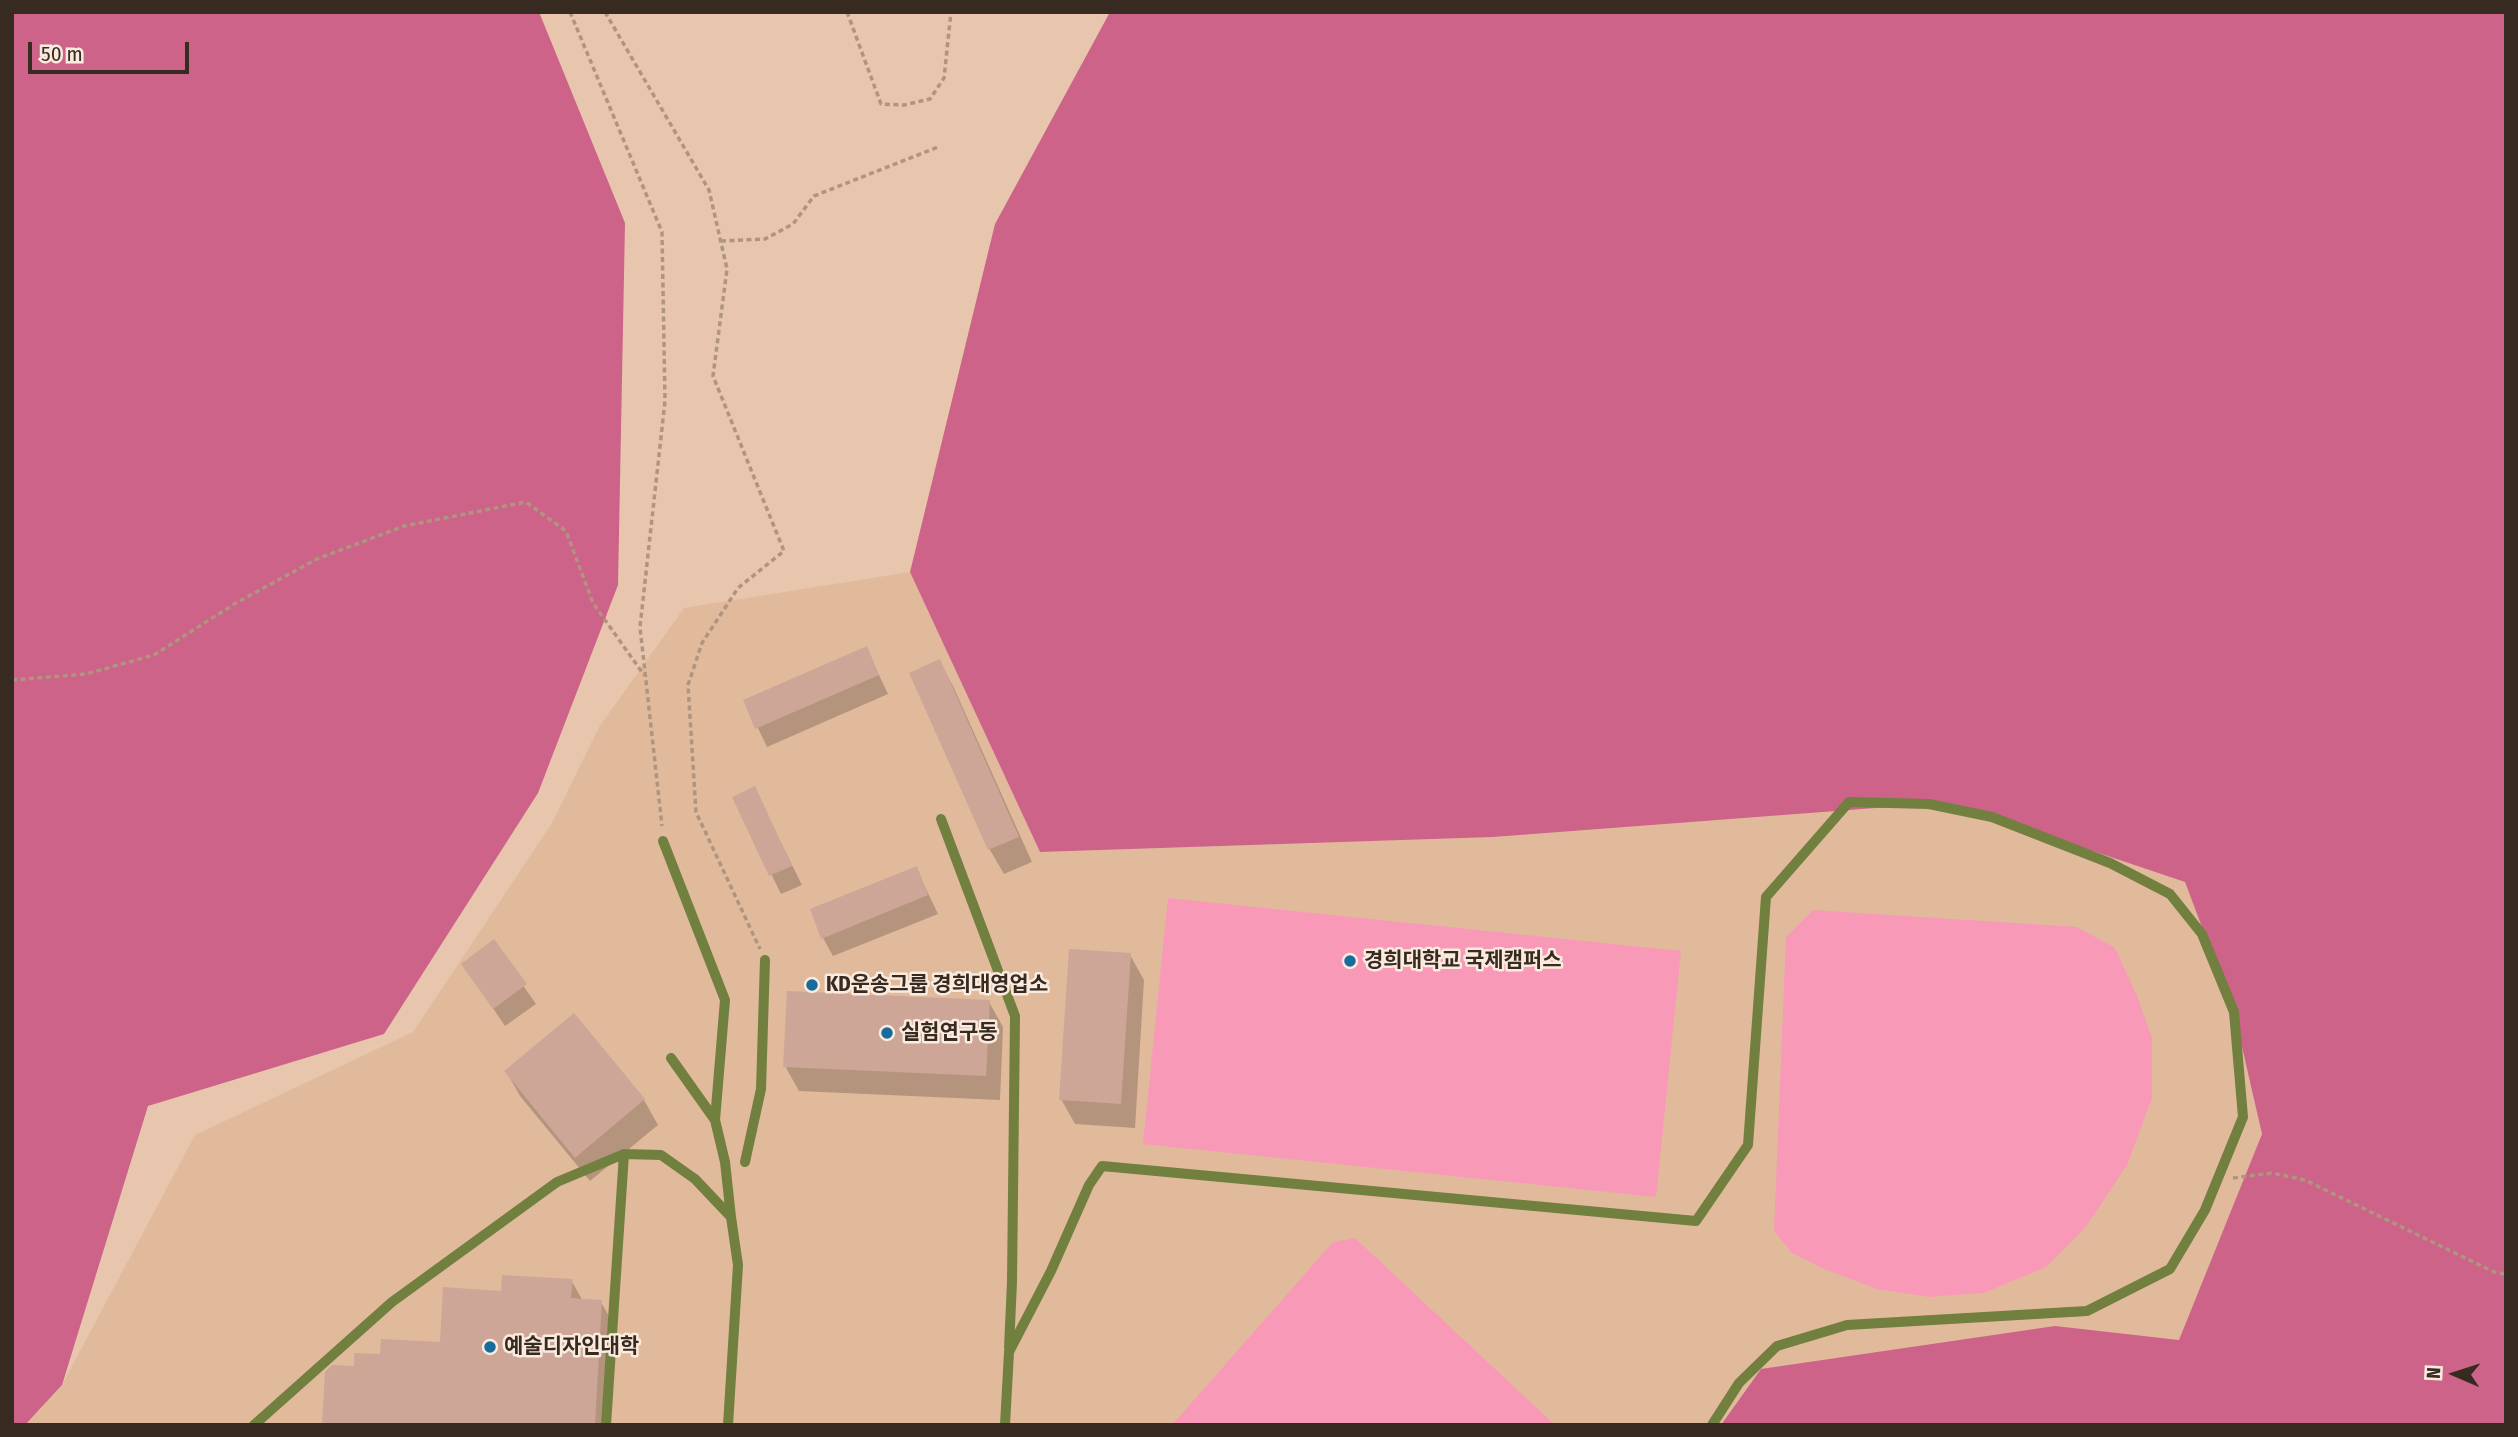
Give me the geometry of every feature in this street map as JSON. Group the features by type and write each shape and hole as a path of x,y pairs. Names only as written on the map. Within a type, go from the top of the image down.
{"lane":[{"path":"1009,1352 1051,1270 1089,1185 1102,1166 1696,1221 1748,1145 1766,897 1849,803 1928,804 1992,817 2110,863 2170,894 2202,934 2234,1012 2243,1117 2206,1210 2170,1269 2087,1311 1847,1325 1777,1346 1739,1382 1712,1425"},
{"path":"941,819 1015,1016 1013,1282 1005,1425"},
{"path":"663,841 725,1000 715,1119 725,1162 738,1265 727,1425"},
{"path":"746,1162 761,1088 765,960"},
{"path":"671,1058 715,1119"},
{"path":"254,1425 392,1302 557,1182 624,1154 661,1155 695,1179 732,1217"},
{"path":"606,1425 624,1154"}],"path":[{"path":"570,12 662,232 665,401 639,627 663,841"},
{"path":"606,12 709,190 727,269 713,376 784,551 738,588 702,643 688,685 696,812 765,960"},
{"path":"847,12 881,104 904,106 930,99 944,78 951,12"},
{"path":"720,241 765,239 793,224 814,196 938,147"},
{"path":"12,680 86,674 154,655 236,603 317,559 404,526 526,502 566,531 593,603 645,677"},
{"path":"2217,1180 2272,1173 2305,1180 2494,1272 2506,1274"}],"shaded area":[{"path":"12,12 539,12 625,223 618,585 538,793 384,1034 148,1106 62,1385 25,1425 12,1425"},
{"path":"1110,12 2506,12 2506,1425 1721,1425 1761,1369 2055,1326 2179,1340 2262,1134 2234,1012 2185,882 1992,817 1928,804 1493,837 1040,852 910,572 995,224"},
{"name":"경희대학교 국제캠퍼스","path":"910,572 1040,852 1493,837 1902,783 2185,882 2220,908 2262,1134 2171,1363 2129,1425 25,1425 62,1385 195,1135 413,1032 552,823 599,727 684,608"},
{"path":"1168,898 1681,951 1656,1197 1143,1144"},
{"path":"1813,910 2077,927 2115,948 2152,1038 2152,1098 2127,1165 2085,1228 2046,1267 1984,1293 1929,1297 1877,1289 1824,1269 1792,1253 1774,1231 1786,937"},
{"path":"1355,1238 1555,1425 1172,1425 1333,1242"}],"building":[{"path":"867,646 879,675 755,729 743,700"},
{"path":"940,659 1019,837 988,850 909,673"},
{"path":"755,786 792,866 769,876 732,797"},
{"path":"917,866 928,895 821,939 810,909"},
{"path":"494,939 527,984 493,1009 461,964"},
{"path":"1069,949 1131,953 1121,1104 1059,1100"},
{"name":"실험연구동","path":"787,991 990,1000 986,1076 783,1067"},
{"path":"574,1013 645,1099 575,1158 504,1071"},
{"name":"예술디자인대학","path":"502,1275 573,1279 571,1298 602,1300 595,1425 322,1425 325,1372 332,1365 354,1366 354,1353 380,1354 381,1339 440,1342 443,1287 501,1291"}],"place":[{"name":"경희대학교 국제캠퍼스","path":"1350,961"},
{"name":"KD운송그룹 경희대영업소","path":"812,985"},
{"name":"실험연구동","path":"887,1033"},
{"name":"예술디자인대학","path":"490,1347"}]}
